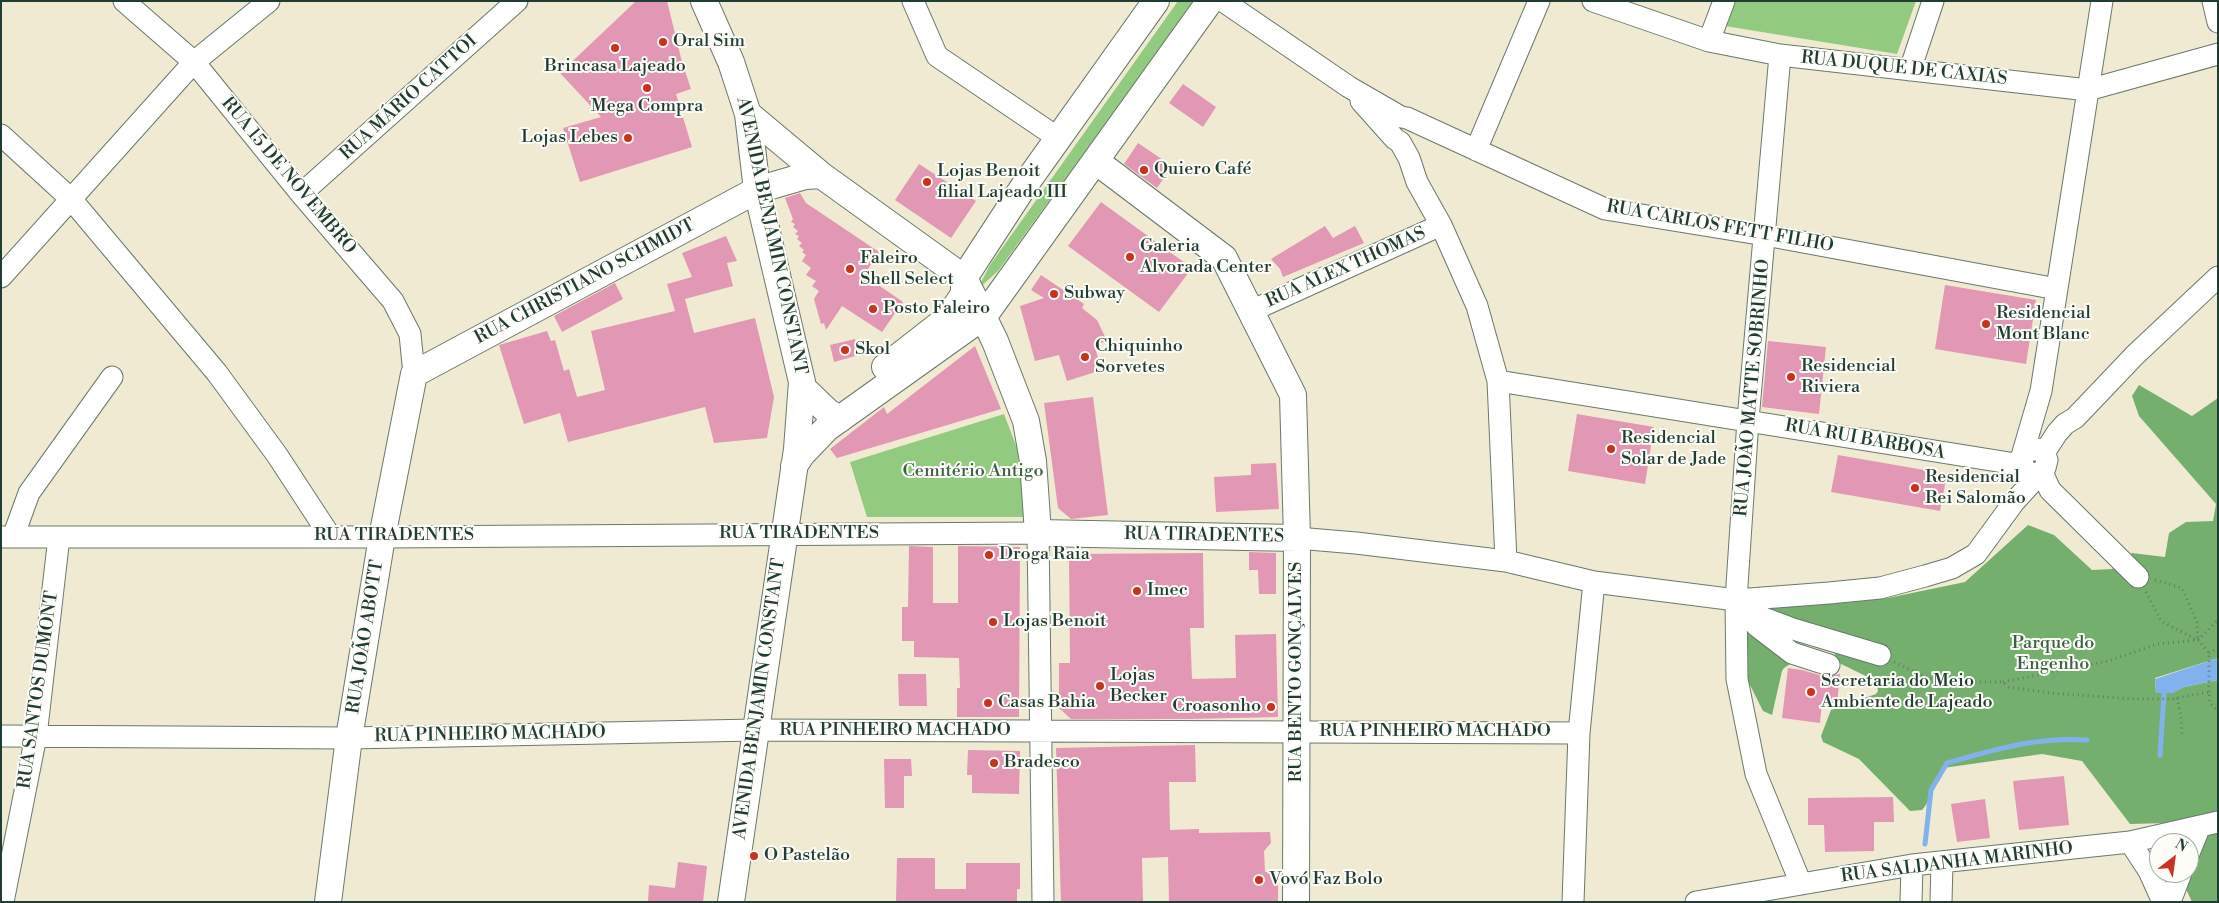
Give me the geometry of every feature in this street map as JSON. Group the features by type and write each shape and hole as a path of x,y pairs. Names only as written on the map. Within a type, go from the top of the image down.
{"main road":[{"name":"AVENIDA BENJAMIN CONSTANT","path":"704,1 730,62 748,114 757,190 802,387 795,457 731,902"},
{"path":"795,457 832,420 948,318 964,294 964,278 1022,189 1156,1"},
{"path":"832,420 984,316 1097,162 1210,1"},
{"path":"748,114 821,175 964,278 984,316 1026,421 1033,461 1038,533"},
{"name":"RUA BENTO GONÇALVES","path":"1097,162 1224,258 1293,395 1297,538 1298,732 1296,902"},
{"name":"RUA CHRISTIANO SCHMIDT","path":"414,374 757,190 805,176 821,175"},
{"name":"RUA JOÃO ABOTT","path":"328,902 349,738 382,537 414,374"},
{"name":"AVENIDA BENJAMIN CONSTANT","path":"802,387 832,420"},
{"name":"RUA TIRADENTES","path":"1038,533 1297,538"}],"street":[{"name":"RUA 15 DE NOVEMBRO","path":"124,1 194,62 301,194 393,301 410,334 414,374"},
{"path":"1,277 194,62 268,1"},
{"name":"RUA MÁRIO CATTOI","path":"301,194 517,1"},
{"path":"913,1 937,56 1058,138"},
{"path":"1223,1 1348,87 1406,135 1417,182 1441,226 1478,306 1498,381 1506,561"},
{"path":"1476,150 1539,1"},
{"name":"RUA DUQUE DE CAXIAS","path":"1593,1 1709,41 1780,55 2088,90 2218,54"},
{"path":"1709,41 1724,1"},
{"path":"1910,70 1934,1"},
{"path":"2102,1 2041,391 2042,431 2036,466 2138,577"},
{"path":"2213,1 2218,22"},
{"name":"RUA JOÃO MATTE SOBRINHO","path":"1780,55 1766,234 1748,420 1736,600 1737,679 1756,774 1801,884"},
{"path":"1,135 72,199 217,373 276,455 330,536"},
{"name":"RUA CARLOS FETT FILHO","path":"1406,135 1450,138 1605,209 1766,234 2057,289"},
{"name":"RUA ALEX THOMAS","path":"1251,311 1441,226"},
{"name":"RUA TIRADENTES","path":"1297,538 1506,561 1594,582 1736,600 1880,588 1952,568 1976,554 2014,502 2036,466 2059,454 2071,434 2075,418 2135,355 2218,277"},
{"path":"7,537 28,493 112,377"},
{"name":"RUA RUI BARBOSA","path":"1498,381 1748,420 1996,462 2036,466"},
{"path":"1038,533 1043,902"},
{"name":"RUA TIRADENTES","path":"7,537 1038,533"},
{"name":"RUA SANTOS DUMONT","path":"3,902 36,736 59,536"},
{"path":"1573,902 1579,733 1594,582"},
{"path":"1736,600 1753,614 1793,629 1880,655"},
{"path":"1736,600 1758,628 1792,653 1829,665"},
{"name":"RUA PINHEIRO MACHADO","path":"1,736 349,738 756,730 1579,733"},
{"path":"2199,838 2209,824"},
{"name":"RUA SALDANHA MARINHO","path":"1696,902 1912,865 2130,842 2209,824"},
{"path":"2130,842 2149,871 2163,902"},
{"path":"1941,902 1942,863"},
{"path":"1911,902 1912,865"},
{"path":"2170,902 2177,883"}],"path":[{"path":"2138,577 2182,588 2197,622 2198,640"},
{"path":"2138,577 2161,621 2198,640 2209,653 2210,703 2218,711"},
{"path":"1880,655 1928,678 1952,682 2003,682 2108,661 2157,644 2198,640 2218,620"},
{"path":"2209,653 2218,648"},
{"path":"2003,682 2009,687 2050,693 2155,699 2171,699 2209,692"},
{"path":"2177,698 2181,716 2182,735"}],"green space":[{"path":"1178,1 1194,2 998,271 977,290 990,265"},
{"path":"1734,1 1916,1 1897,54 1725,26"},
{"name":"Parque do Engenho","path":"2139,385 2192,416 2218,398 2218,658 2155,678 2156,693 2172,693 2184,687 2218,680 2218,902 2192,902 2186,889 2187,883 2199,883 2199,848 2210,832 2205,822 2130,824 2082,761 2042,754 1943,768 1926,805 1922,810 1910,811 1859,759 1823,742 1821,736 1831,710 1876,694 1878,691 1876,681 1837,662 1828,629 1779,630 1804,655 1782,671 1772,715 1763,711 1748,681 1747,623 1784,602 1888,598 1965,582 2028,525 2054,535 2092,570 2112,569 2132,553 2165,557 2169,533 2186,522 2213,521 2216,504 2139,416 2132,396"},
{"name":"Cemitério Antigo","path":"1004,414 1017,448 1026,517 867,517 850,462"}],"water":[{"path":"2218,658 2218,680 2184,687 2173,693 2156,693 2155,679"}],"building":[{"path":"636,1 667,1 682,62 691,89 676,94 692,147 580,182 563,128 601,117 560,73"},
{"path":"1183,84 1216,107 1203,127 1169,103"},
{"name":"Quiero Café","path":"1138,143 1172,166 1157,188 1124,164"},
{"name":"Lojas Benoit filial Lajeado III","path":"919,164 976,201 951,238 895,200"},
{"path":"800,193 806,203 879,252 864,275 903,302 882,332 842,306 826,330 824,323 821,324 814,299 819,291 812,286 816,281 806,275 811,268 802,261 806,255 799,246 802,243 797,239 799,236 795,234 798,231 793,227 795,224 791,222 793,219 785,198"},
{"name":"Galeria Alvorada Center","path":"1101,202 1192,268 1159,312 1068,246"},
{"path":"1325,226 1333,238 1355,226 1364,243 1283,277 1280,269 1271,259"},
{"path":"726,236 737,261 727,263 733,286 685,299 694,333 755,318 774,397 767,438 714,443 705,407 568,442 560,413 524,424 499,345 547,331 551,341 555,340 564,371 569,369 577,397 605,390 591,331 675,311 667,284 692,277 682,253"},
{"path":"1041,275 1084,304 1082,308 1097,320 1107,341 1094,345 1102,370 1067,381 1059,355 1035,361 1020,306 1044,298 1031,290"},
{"path":"615,283 623,299 562,332 554,316"},
{"name":"Residencial Mont Blanc","path":"1945,285 2036,300 2026,364 1935,349"},
{"name":"Skol","path":"855,339 859,355 834,362 830,345"},
{"name":"Residencial Riviera","path":"1768,341 1826,347 1819,414 1762,407"},
{"path":"975,346 1001,409 837,458 830,449 884,407 887,414"},
{"path":"1093,397 1108,515 1071,519 1058,508 1044,403"},
{"name":"Residencial Solar de Jade","path":"1577,414 1654,427 1645,484 1568,471"},
{"path":"1838,455 1947,474 1940,511 1831,492"},
{"path":"1276,463 1279,509 1216,512 1214,477 1251,475 1251,464"},
{"path":"909,546 933,547 933,603 958,603 958,546 1020,547 1019,717 957,717 957,688 960,688 959,658 914,657 914,641 902,641 902,607 908,607"},
{"path":"1249,552 1276,553 1276,594 1259,594 1258,570 1249,570"},
{"path":"1203,553 1204,628 1190,628 1192,679 1236,678 1235,635 1276,634 1278,717 1071,719 1059,708 1059,663 1070,663 1069,554"},
{"name":"Secretaria do Meio Ambiente de Lajeado","path":"1788,668 1826,677 1840,674 1837,704 1822,702 1820,723 1782,718"},
{"path":"898,674 926,674 927,706 899,706"},
{"path":"1195,745 1196,782 1169,782 1170,830 1199,829 1199,833 1270,832 1271,843 1264,851 1265,872 1278,872 1278,902 1169,902 1168,857 1142,858 1143,902 1061,902 1056,748"},
{"name":"Bradesco","path":"968,750 1020,751 1019,794 972,793 972,775 967,775"},
{"path":"884,759 911,759 912,776 904,776 904,808 885,808"},
{"path":"2064,776 2069,825 2019,830 2013,781"},
{"path":"1893,797 1894,822 1874,822 1874,851 1825,852 1824,825 1808,825 1808,798"},
{"path":"1985,799 1990,838 1957,842 1951,804"},
{"path":"897,858 935,858 935,889 966,889 966,863 1020,863 1020,889 1017,889 1017,902 896,902"},
{"path":"678,862 707,866 703,902 648,902 649,885 675,888"}],"waterway":[{"path":"2160,755 2164,693"},
{"path":"1925,844 1931,790 1947,763 2033,742 2087,740"}],"place":[{"name":"Oral Sim","path":"663,42"},
{"name":"Brincasa Lajeado","path":"615,48"},
{"name":"Mega Compra","path":"647,88"},
{"name":"Lojas Lebes","path":"628,138"},
{"name":"Quiero Café","path":"1144,170"},
{"name":"Lojas Benoit filial Lajeado III","path":"927,182"},
{"name":"Galeria Alvorada Center","path":"1130,257"},
{"name":"Faleiro Shell Select","path":"850,269"},
{"name":"Subway","path":"1054,294"},
{"name":"Posto Faleiro","path":"873,309"},
{"name":"Residencial Mont Blanc","path":"1986,324"},
{"name":"Skol","path":"845,350"},
{"name":"Chiquinho Sorvetes","path":"1085,357"},
{"name":"Residencial Riviera","path":"1791,377"},
{"name":"Residencial Solar de Jade","path":"1611,449"},
{"name":"Residencial Rei Salomão","path":"1915,488"},
{"name":"Droga Raia","path":"989,555"},
{"name":"Imec","path":"1137,591"},
{"name":"Lojas Benoit","path":"993,622"},
{"name":"Lojas Becker","path":"1100,686"},
{"name":"Secretaria do Meio Ambiente de Lajeado","path":"1811,692"},
{"name":"Casas Bahia","path":"988,703"},
{"name":"Croasonho","path":"1271,707"},
{"name":"Bradesco","path":"994,763"},
{"name":"O Pastelão","path":"754,856"},
{"name":"Vovó Faz Bolo","path":"1259,880"}]}
